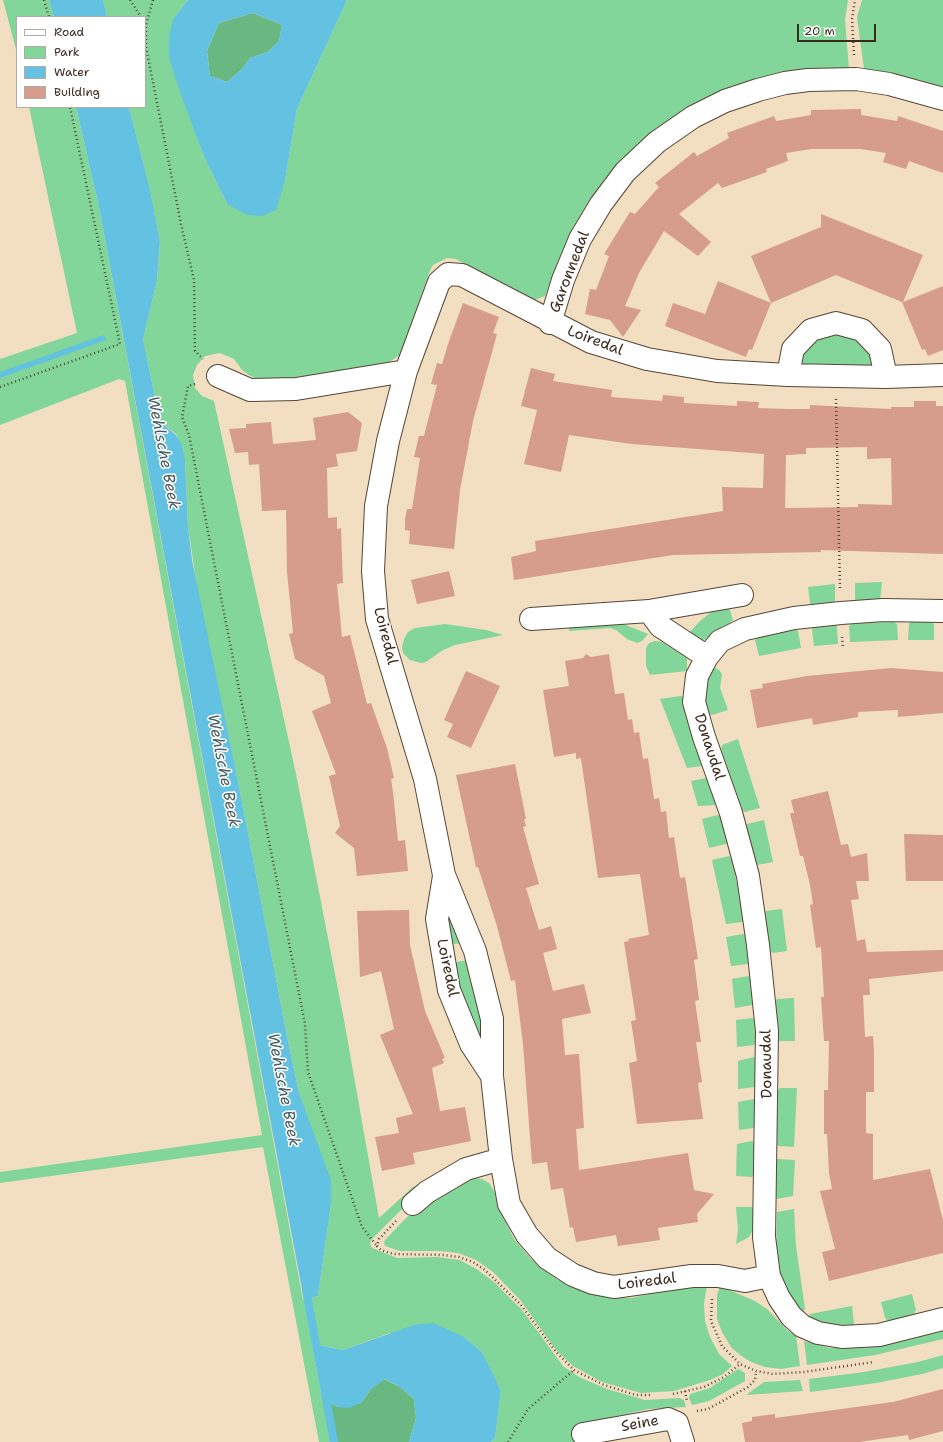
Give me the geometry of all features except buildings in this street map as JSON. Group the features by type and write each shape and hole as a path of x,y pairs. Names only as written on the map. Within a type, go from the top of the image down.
{"street":[{"name":"Garonnedal","path":"550,323 563,280 580,239 597,209 625,172 658,142 694,117 726,102 758,90 785,83 808,80 856,79 889,84 943,99"},
{"name":"Loiredal","path":"769,1276 745,1281 718,1276 692,1276 614,1287 593,1283 573,1275 547,1258 527,1236 509,1204 500,1159 492,1076 492,1019 475,951 444,875 425,779 377,619 373,571 376,506 388,441 406,371 439,282 448,274 462,275 550,323 591,342 647,359 717,371 788,376 886,377 943,375"},
{"path":"788,376 793,349 811,330 836,323 862,330 880,349 886,377"},
{"path":"218,376 250,390 296,389 406,371"},
{"path":"531,619 649,611 742,595"},
{"name":"Donaudal","path":"943,611 883,610 794,618 745,629 720,641 707,657 697,676 694,702 704,737 731,813 748,876 758,945 767,1031 764,1237 769,1276 779,1298 791,1316 802,1326 818,1334 842,1337 879,1335 943,1319"},
{"path":"649,611 660,626 707,657"},
{"name":"Loiredal","path":"444,875 438,919 449,990 471,1044 492,1076"},
{"path":"413,1204 427,1192 466,1169 500,1159"},
{"name":"Seine","path":"583,1434 668,1419 677,1423 683,1442"}],"path":[{"path":"44,0 49,16"},
{"path":"130,0 140,16"},
{"path":"153,0 146,24 146,47 181,224 194,280 195,351 218,376 188,386 182,417 191,442 305,1024 308,1072 362,1227 381,1250 393,1254 443,1255 460,1257 473,1262 491,1275 521,1305 556,1352 574,1370 604,1385 636,1395 657,1396"},
{"path":"855,0 852,19 856,79"},
{"path":"0,387 120,344 70,108"},
{"path":"836,377 840,577"},
{"path":"377,1246 379,1239 413,1204"},
{"path":"671,1394 704,1387 724,1377 740,1364"},
{"path":"508,1442 528,1409 574,1370"},
{"path":"708,1409 748,1387 755,1380 756,1371"}],"green space":[{"path":"3,0 49,0 54,16 16,16 16,49"},
{"path":"103,0 188,0 173,19 169,58 203,154 227,204 285,180 297,109 347,0 848,0 845,20 849,69 816,69 784,73 653,132 628,154 607,177 588,202 573,227 545,296 527,300 456,259 447,258 433,265 400,355 389,362 332,373 271,380 255,378 249,375 242,370 234,359 220,353 205,356 197,365 193,375 195,388 202,396 214,401 296,774 344,1020 379,1218 414,1186 415,1190 412,1199 372,1239 370,1243 372,1248 397,1258 437,1257 460,1260 478,1270 494,1282 522,1310 563,1366 579,1377 607,1389 645,1400 679,1398 684,1400 686,1407 648,1409 575,1426 578,1442 491,1442 495,1438 501,1391 482,1352 464,1337 390,1333 343,1350 312,1344 330,1442 319,1442 263,1147 0,1183 0,1172 262,1135 125,381 119,379 0,425 0,359 77,333 29,108 76,108 99,207 303,1300 318,1296 331,1204 299,1093 237,776 199,600 188,527 185,459 176,434 160,422 143,339 157,281 160,243 150,189 129,108 146,108 146,16 107,16"},
{"path":"862,0 943,0 943,88 905,77 864,69 857,17"},
{"path":"253,13 282,25 279,41 268,52 250,58 242,69 227,82 210,76 207,51 219,23"},
{"path":"843,332 867,345 876,369 800,366 804,350 816,337"},
{"path":"882,582 880,601 857,603 855,600 855,583"},
{"path":"835,584 835,601 833,604 813,606 810,603 808,587"},
{"path":"728,604 733,620 731,622 704,640 699,640 691,635 690,632 712,611"},
{"path":"911,620 932,621 934,624 934,640 908,640 909,624"},
{"path":"894,622 897,624 898,640 850,642 849,626 852,623"},
{"path":"590,623 621,623 648,634 642,641 637,643 627,639 616,630 610,628 569,631 569,628"},
{"path":"445,624 486,630 503,635 455,645 443,650 426,662 421,663 410,660 403,653 402,647 408,632 415,628"},
{"path":"835,624 837,627 838,644 814,646 812,629 814,626"},
{"path":"795,628 798,631 801,648 759,656 755,640 757,636"},
{"path":"655,641 662,642 687,658 687,671 650,675 646,666 646,648 649,643"},
{"path":"712,666 719,670 722,674 720,688 728,710 712,715 709,714 704,694 706,681"},
{"path":"681,696 685,698 705,763 702,766 687,768 660,699"},
{"path":"738,739 760,808 745,812 741,810 721,749 722,745"},
{"path":"706,778 710,780 717,802 715,805 698,806 691,781"},
{"path":"718,815 722,817 728,841 726,844 709,848 702,819"},
{"path":"764,820 773,862 757,865 754,864 745,827 747,824"},
{"path":"729,856 732,859 744,920 742,922 726,924 712,860"},
{"path":"447,903 463,943 454,944 449,941"},
{"path":"782,909 787,951 773,953 769,950 764,914 766,911"},
{"path":"743,934 747,936 750,961 748,964 731,966 726,937"},
{"path":"468,960 483,1020 485,1050 462,1000 453,967 457,962"},
{"path":"748,976 752,978 754,1002 752,1005 735,1008 732,979"},
{"path":"794,998 795,1041 779,1041 776,1038 774,1003 777,999"},
{"path":"755,1019 756,1042 754,1045 737,1047 736,1020"},
{"path":"754,1057 757,1060 757,1085 755,1087 738,1089 738,1061"},
{"path":"780,1088 797,1088 794,1147 779,1146 775,1144 777,1092"},
{"path":"754,1099 757,1102 756,1124 754,1128 739,1130 738,1102"},
{"path":"752,1141 756,1144 755,1173 752,1177 736,1176 737,1144"},
{"path":"777,1159 795,1160 793,1196 777,1199 774,1196 775,1161"},
{"path":"474,1178 482,1179 489,1183 494,1191 503,1217 514,1239 531,1259 558,1280 583,1291 605,1296 631,1298 692,1285 707,1285 704,1304 705,1321 710,1337 719,1354 732,1366 723,1374 710,1380 674,1391 641,1393 602,1382 573,1366 556,1350 521,1301 493,1272 476,1260 458,1253 440,1251 400,1251 385,1246 385,1240 407,1217 437,1196"},
{"path":"736,1207 752,1207 754,1210 754,1228 749,1237 736,1244 738,1230"},
{"path":"794,1209 796,1246 805,1309 802,1313 794,1303 779,1273 776,1252 777,1212"},
{"path":"720,1286 755,1301 767,1309 788,1331 796,1336 800,1366 781,1369 765,1367 751,1362 731,1347 722,1332 717,1319 717,1295"},
{"path":"912,1294 916,1310 914,1314 888,1321 885,1318 881,1302"},
{"path":"852,1306 854,1324 852,1328 827,1326 809,1317 810,1314"},
{"path":"943,1328 943,1339 875,1355 807,1365 804,1341 830,1348 871,1346"},
{"path":"943,1355 943,1368 922,1374 876,1383 810,1392 809,1379 864,1372 918,1362"},
{"path":"738,1369 745,1373 745,1381 709,1401 692,1405 689,1398 690,1394 710,1388"},
{"path":"384,1379 400,1387 414,1399 416,1418 409,1442 330,1442 322,1399 338,1407 361,1403 371,1389"},
{"path":"800,1380 803,1391 746,1395 764,1382"}],"water":[{"path":"49,0 103,0 107,16 54,16"},
{"path":"188,0 347,0 297,109 285,180 276,210 262,216 248,215 227,204 203,154 169,58 169,37 173,19","holes":["253,13 282,25 279,41 268,52 250,58 242,69 227,82 210,76 207,51 219,23"]},
{"path":"76,108 129,108 150,189 160,242 157,281 143,339 160,422 175,434 181,443 185,459 188,527 192,560 237,776 287,1036 299,1093 331,1180 331,1204 318,1296 304,1300 99,207"},
{"path":"104,335 106,340 0,378 0,372"},
{"path":"433,1323 464,1337 482,1352 494,1376 501,1391 495,1438 491,1442 409,1442 416,1418 414,1399 400,1387 385,1379 371,1389 361,1403 349,1408 338,1407 322,1399 312,1344 343,1350 414,1325"}],"waterway":[{"name":"Wehlsche Beek","path":"306,1290 318,1355"},
{"name":"Wehlsche Beek","path":"325,1392 334,1442"}]}
